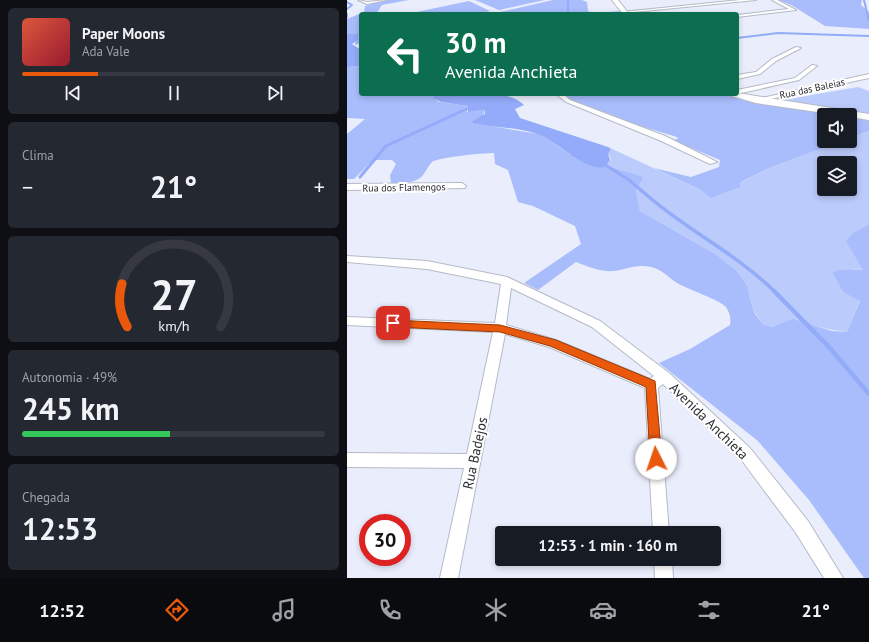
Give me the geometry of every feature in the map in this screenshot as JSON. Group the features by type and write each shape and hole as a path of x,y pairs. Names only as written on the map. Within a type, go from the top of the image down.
{"street":[{"path":"360,0 367,3 384,0"},
{"path":"615,0 624,12"},
{"path":"635,12 754,0"},
{"path":"739,16 794,10 774,0"},
{"path":"739,78 758,73 774,60 798,48"},
{"path":"739,92 797,78 814,66"},
{"name":"Rua das Baleias","path":"756,100 869,76"},
{"path":"561,96 568,102 663,138 713,162"},
{"path":"738,96 756,100 869,116"},
{"name":"Rua dos Flamengos","path":"347,187 462,186"},
{"path":"347,259 427,265 507,281 596,324 657,381 661,526"},
{"name":"Rua Badejos","path":"449,578 500,328 507,281"},
{"name":"Avenida Anchieta","path":"347,321 500,328 552,343 657,381 745,453 802,527 834,578"},
{"path":"347,460 473,461"},
{"path":"663,566 664,578"}],"shaded area":[{"path":"383,0 409,0 382,5 377,12 364,12 365,6"},
{"path":"475,0 545,0 499,10"},
{"path":"553,0 582,0 587,2 588,11 590,12 500,12"},
{"path":"779,0 862,0 861,5 869,12 869,29 825,26 793,6"},
{"path":"469,1 490,11 487,12 417,12"},
{"path":"359,14 359,44 355,45 355,42 358,39 358,34 347,34 347,19"},
{"path":"347,34 358,34 358,40 352,44 359,49 359,66 347,67"},
{"path":"359,66 359,96 433,96 439,102 468,106 467,112 485,110 483,116 472,121 479,124 538,134 548,139 569,154 596,167 610,167 644,177 636,191 640,211 717,255 737,271 748,287 755,314 763,324 771,327 793,319 832,331 847,332 860,301 843,292 832,273 843,269 863,270 846,241 853,233 869,224 869,578 864,578 809,500 758,441 659,363 690,349 730,325 729,314 723,304 677,283 658,270 645,266 636,266 615,271 604,271 576,262 538,290 524,283 581,244 575,226 533,206 518,202 508,170 495,164 494,153 437,160 432,162 420,178 404,183 391,183 390,175 396,164 392,160 373,160 354,179 347,179 347,134 365,119 347,118 347,67"},
{"path":"858,87 869,91 869,114 857,112 857,108 830,108 772,99 789,99"},
{"path":"434,96 506,96 516,99 524,105 515,109 520,118 608,147 611,149 608,154 610,160 605,167 590,165 582,162 538,134 529,131 473,123 472,121 485,114 485,110 468,112 468,106 441,102 433,98"},
{"path":"566,96 728,96 771,105 817,111 817,148 823,148 769,168 743,181 740,183 740,187 711,198 701,190 654,168 691,177 719,167 720,160 672,140 678,139 677,137 600,113"},
{"path":"857,117 869,118 869,131 857,135"},
{"path":"869,131 869,224 853,233 863,270 845,269 832,273 843,292 860,300 847,332 799,323 780,324 771,327 763,324 755,313 748,287 737,271 717,255 640,211 636,191 644,177 604,167 611,159 608,154 611,149 608,147 701,190 740,183 769,168 823,148 857,148 857,135"}],"waterway":[{"path":"568,0 568,12"},
{"path":"864,0 869,21"},
{"path":"347,2 352,5 347,9"},
{"path":"739,38 778,33 869,36"},
{"path":"460,112 474,106"},
{"path":"360,177 386,146 462,111"},
{"path":"604,164 629,180 642,191"},
{"path":"641,190 657,204 726,252 775,292"},
{"path":"775,292 829,347 869,394"}],"route":[{"path":"393,323 500,328 552,343 600,362 651,385 656,459"}]}
